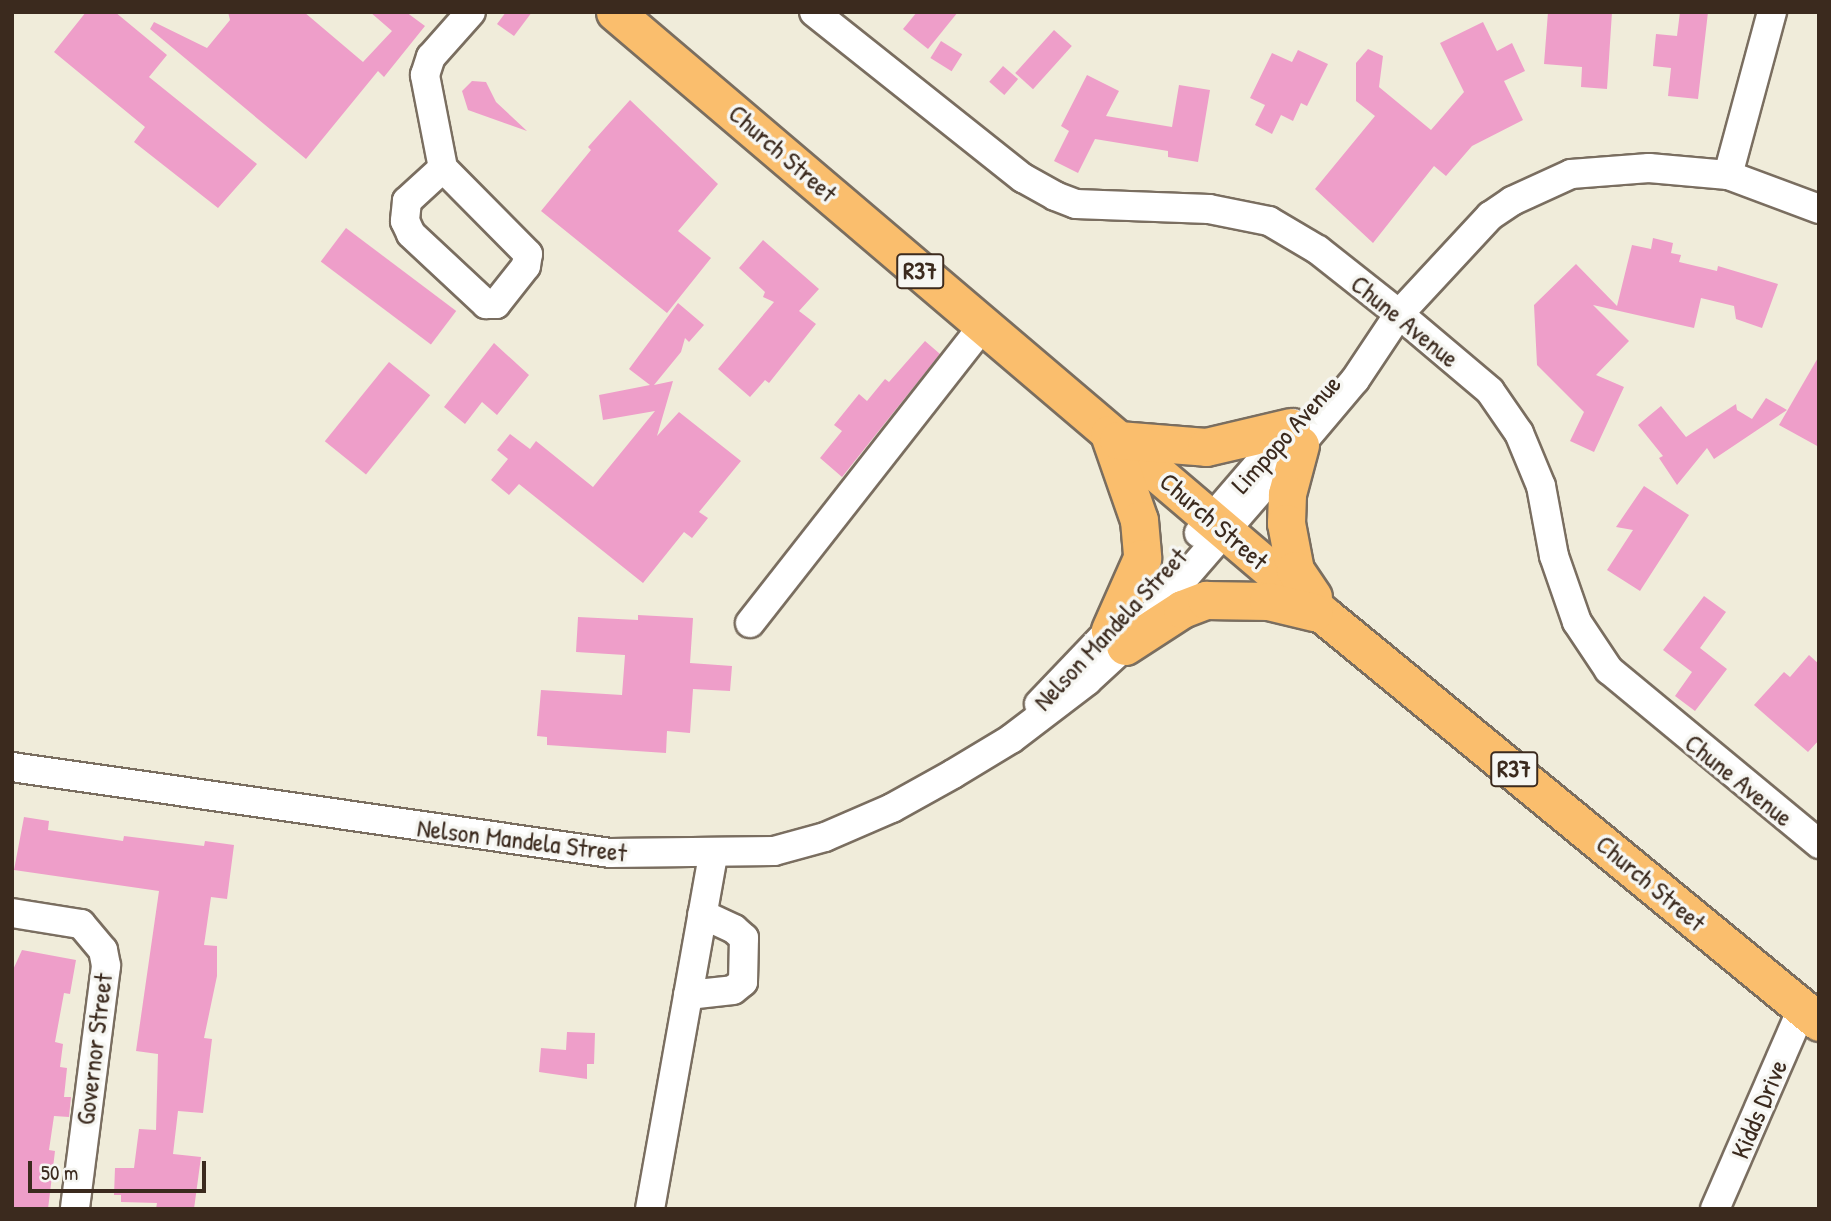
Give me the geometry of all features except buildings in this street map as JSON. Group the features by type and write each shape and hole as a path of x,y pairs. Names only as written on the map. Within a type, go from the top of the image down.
{"main road":[{"name":"Church Street","path":"615,12 1324,616 1810,1016"},
{"path":"1117,638 1142,558 1139,520 1114,437 1206,446 1296,436 1285,507 1288,543 1295,570 1324,616"},
{"path":"1117,638 1206,600 1268,601 1324,616"}],"street":[{"path":"443,168 407,201 405,221 411,234 486,304 496,304 526,265 528,254 443,168 425,75 431,57 471,12"},
{"name":"Chune Avenue","path":"814,12 1023,178 1055,197 1076,204 1209,209 1269,221 1318,250 1399,314 1490,391 1519,433 1541,486 1554,556 1577,622 1609,670 1819,844"},
{"path":"1728,175 1772,12"},
{"name":"Limpopo Avenue","path":"1218,525 1296,436 1355,380 1367,355 1399,314 1490,216 1537,187 1571,174 1649,168 1728,175 1819,209"},
{"path":"750,623 983,326"},
{"name":"Nelson Mandela Street","path":"12,767 610,853 713,854 774,851 825,837 892,808 1010,739 1073,694 1117,638 1218,525"},
{"path":"650,1209 713,854"},
{"name":"Governor Street","path":"12,914 80,924 93,934 104,958 75,1209"},
{"path":"688,995 733,990 743,982 744,938 734,929 702,914"},
{"name":"Kidds Drive","path":"1715,1209 1810,1016"}]}
